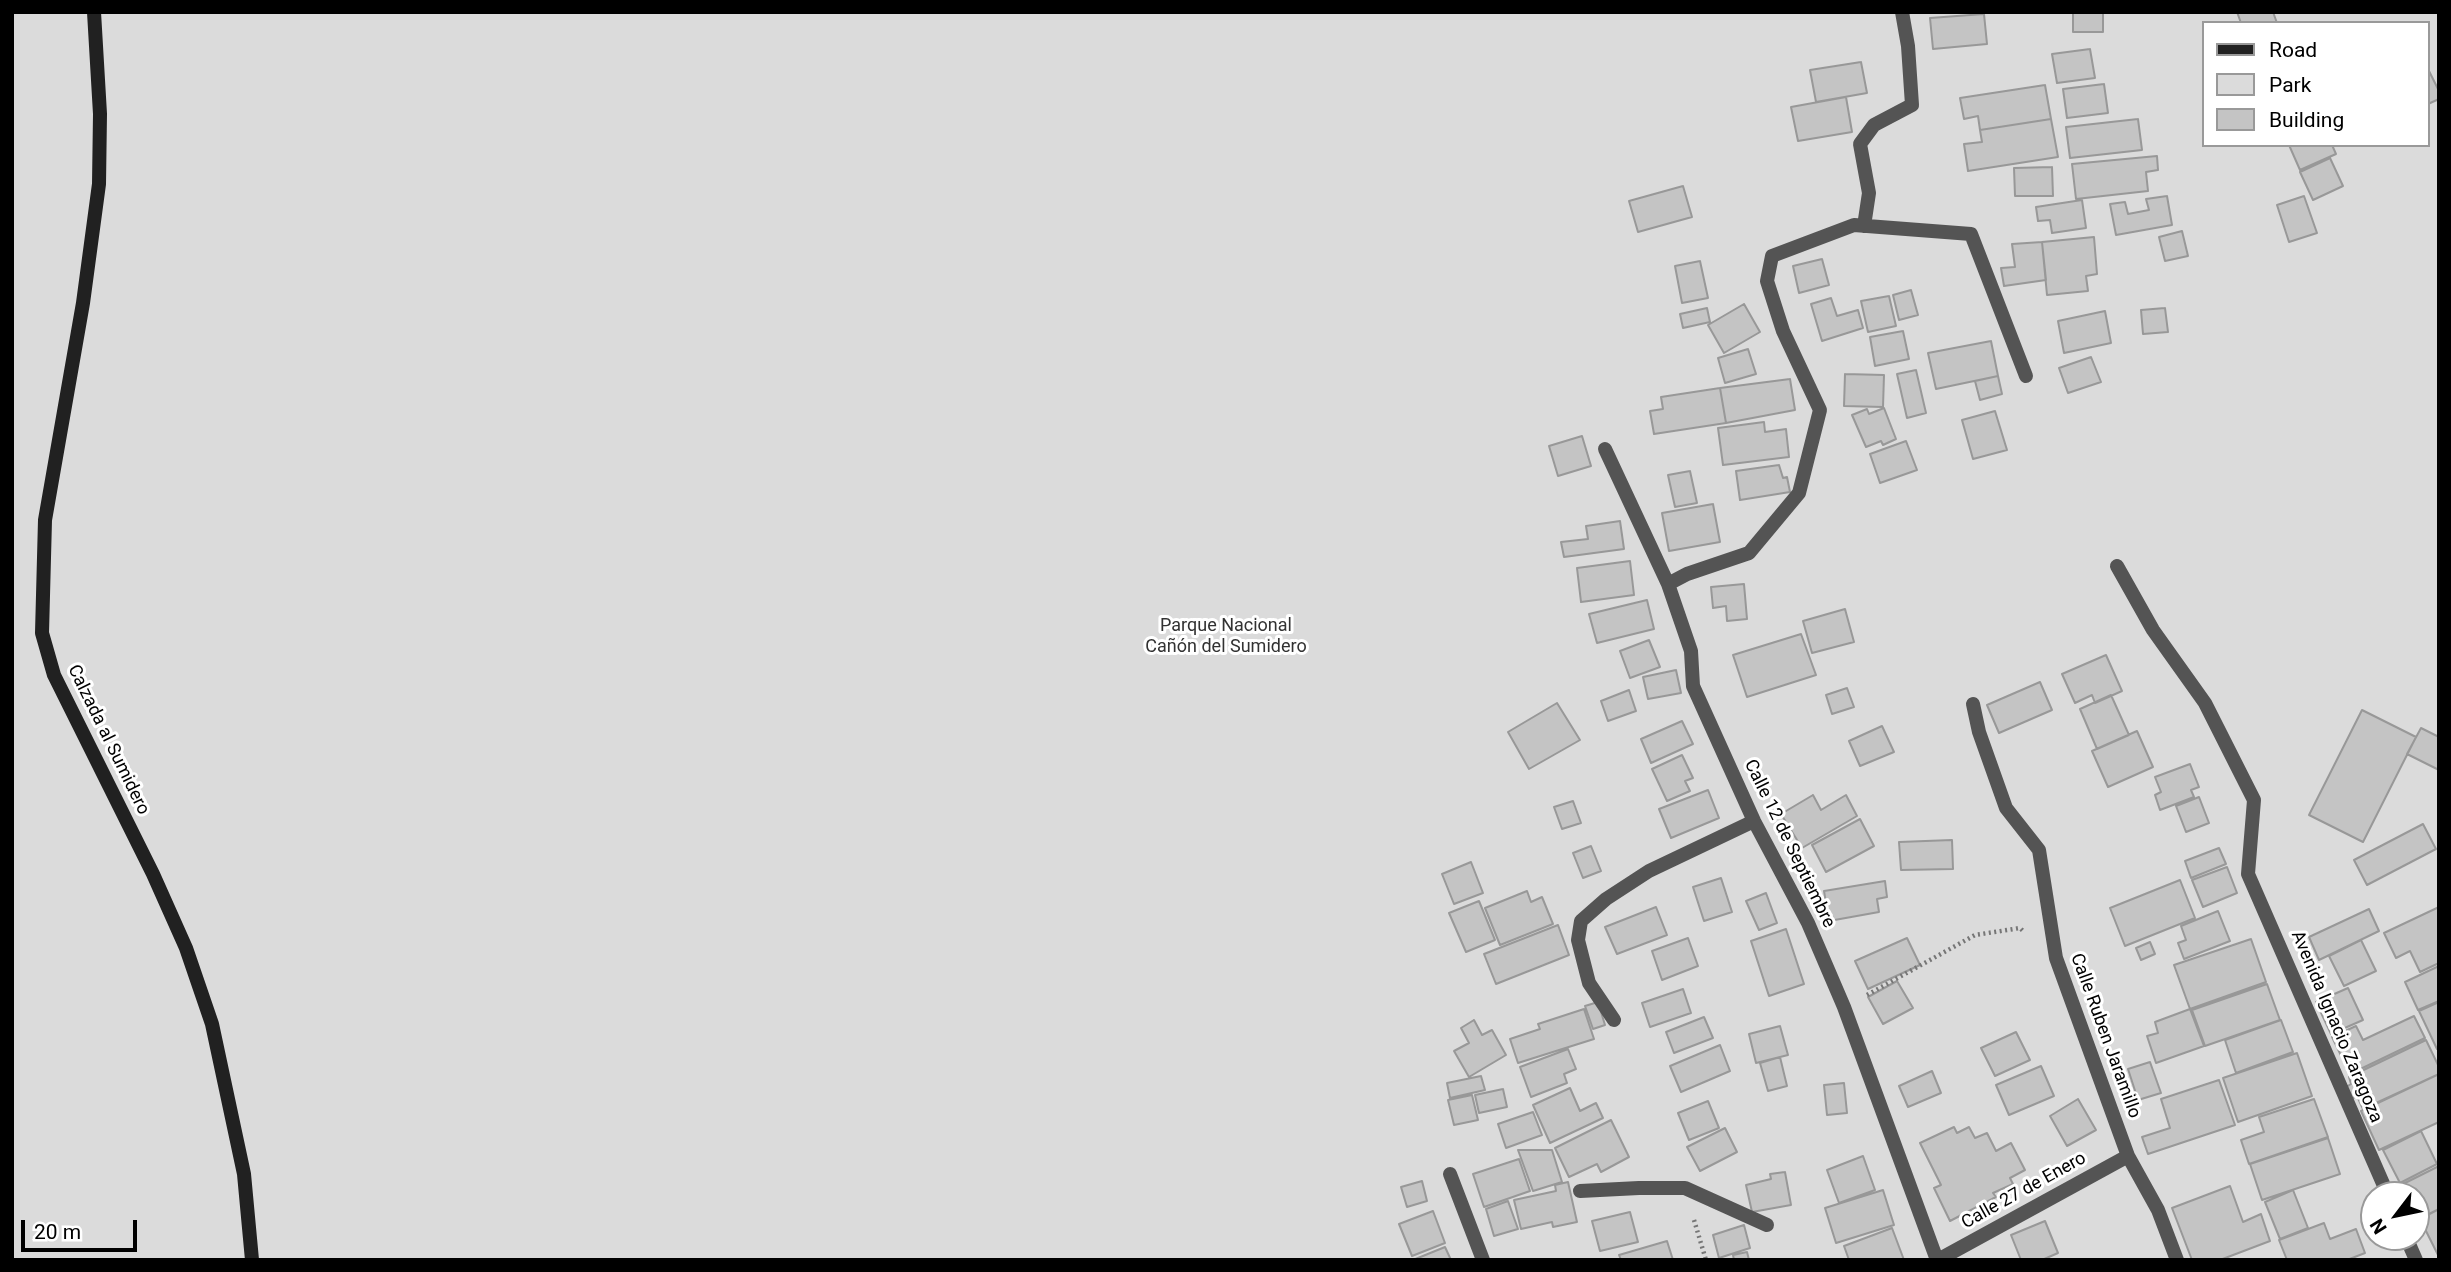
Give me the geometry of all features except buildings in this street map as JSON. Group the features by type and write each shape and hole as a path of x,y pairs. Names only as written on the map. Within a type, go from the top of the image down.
{"main road":[{"name":"Calzada al Sumidero","path":"94,12 100,114 99,184 83,303 45,520 42,633 54,675 153,874 186,948 212,1024 244,1174 251,1260"}],"street":[{"path":"1864,226 1869,193 1860,144 1874,125 1912,105 1908,46 1902,12"},
{"path":"1668,584 1687,574 1749,553 1800,493 1819,410 1783,331 1767,281 1772,256 1854,225 1971,234 2026,376"},
{"name":"Calle 12 de Septiembre","path":"1605,449 1668,584 1691,651 1693,686 1754,821 1808,923 1844,1007 1937,1260"},
{"name":"Avenida Ignacio Zaragoza","path":"2117,566 2153,630 2205,703 2254,800 2248,874 2382,1181"},
{"name":"Calle Ruben Jaramillo","path":"1973,704 1979,732 2006,808 2039,849 2056,958 2128,1156 2158,1210 2178,1260"},
{"path":"1614,1020 1589,983 1578,940 1581,921 1606,899 1649,872 1754,821"},
{"name":"Calle 27 de Enero","path":"1937,1260 2128,1156"},
{"path":"1450,1174 1483,1260"},
{"path":"1580,1191 1685,1188 1767,1225"}],"path":[{"path":"1844,1007 1975,935 2020,928 2056,958"}],"green space":[{"name":"Parque Nacional Cañón del Sumidero","path":"12,12 2439,12 2439,1260 12,1260"}]}
